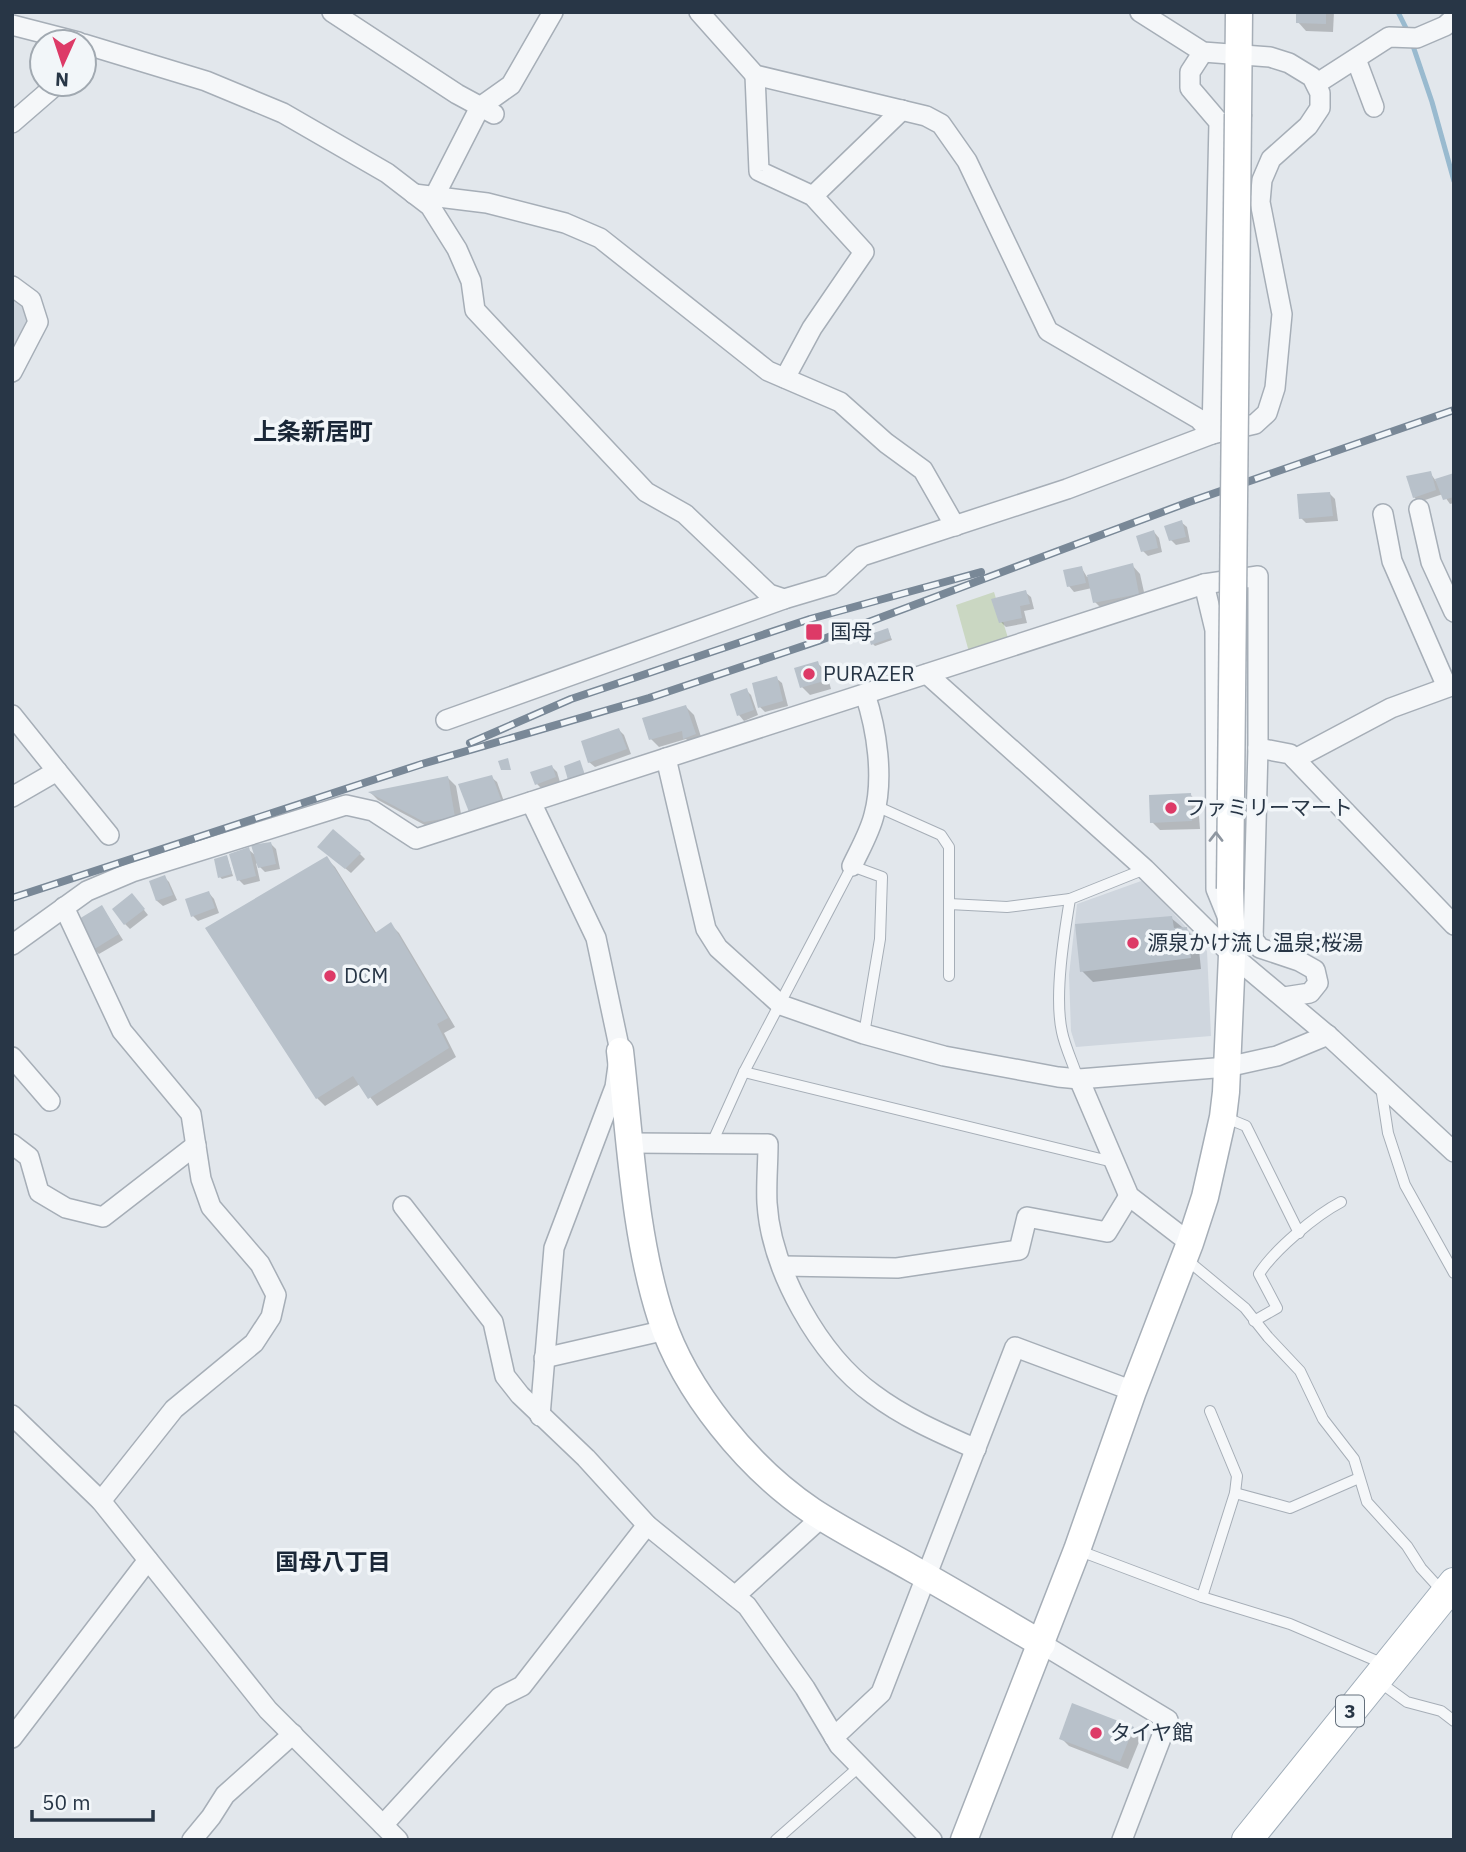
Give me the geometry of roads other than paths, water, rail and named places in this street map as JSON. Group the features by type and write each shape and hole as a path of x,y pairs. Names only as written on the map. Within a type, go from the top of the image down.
{"main road":[{"name":"3","path":"1247,1840 1451,1586"}],"street":[{"path":"332,12 457,94 487,110"},
{"path":"433,202 487,110 511,85 553,12"},
{"path":"699,12 755,75 926,116 941,124 967,161 1048,331 1199,419 1212,434"},
{"path":"446,720 784,599 831,585 862,556 1067,489 1212,434 1255,424 1267,413 1275,388 1282,314 1260,202 1262,180 1271,159 1308,126 1320,108 1320,93 1312,77 1289,63 1269,57 1203,52 1140,12"},
{"path":"964,1840 1077,1549 1133,1391 1187,1251 1205,1197 1223,1117 1232,955 1230,889 1239,12"},
{"path":"1316,84 1389,37 1417,38 1445,26 1454,18"},
{"path":"98,48 206,81 283,113 387,173 414,194 433,202 500,206 565,223 600,238 768,371 840,402 886,443 923,470 955,526"},
{"path":"1203,52 1191,72 1190,88 1219,122 1212,434"},
{"path":"1356,59 1374,107"},
{"path":"755,75 759,171 813,196 864,252 812,328 785,379"},
{"path":"12,122 40,98"},
{"path":"813,196 902,110"},
{"path":"433,202 471,281 475,310 646,492 685,514 769,594 784,599"},
{"path":"12,286 31,300 38,322 12,372"},
{"path":"1419,509 1431,562 1454,612"},
{"path":"1294,759 1391,708 1451,686 1392,561 1383,514"},
{"path":"12,944 87,891 132,872 346,805 373,811 416,839 1204,584 1258,576 1258,748 1253,939 1260,948 1299,961 1315,970 1318,983 1310,993 1284,997"},
{"path":"1204,584 1215,630 1216,889 1231,926"},
{"path":"927,674 1145,869 1232,955 1328,1035 1454,1152"},
{"path":"852,866 874,816 879,789 871,712 865,694"},
{"path":"12,715 108,835"},
{"path":"1258,748 1290,754 1454,925"},
{"path":"666,758 706,929 718,948 781,1004 864,1034 944,1056 1079,1079 1227,1067 1277,1056 1328,1035"},
{"path":"12,797 57,771"},
{"path":"531,802 596,938 620,1051 645,1259 666,1330 678,1359 704,1403 733,1441 811,1511 1041,1643 1168,1720 1122,1840"},
{"path":"64,907 122,1031 191,1114 201,1179 211,1207 260,1264 276,1295 271,1317 254,1343 174,1409 101,1501"},
{"path":"540,1416 554,1248 615,1087 620,1051"},
{"path":"12,1057 50,1101"},
{"path":"1079,1079 1129,1196 1187,1251"},
{"path":"631,1143 768,1144 767,1204 774,1244 791,1289 817,1336 871,1393 921,1425 976,1449"},
{"path":"12,1144 29,1157 39,1192 65,1208 103,1217 196,1146"},
{"path":"783,1266 897,1268 1019,1250 1027,1217 1107,1232 1129,1196"},
{"path":"403,1206 493,1322 505,1376 540,1416 586,1458 647,1525 747,1606 805,1688 834,1737 932,1840"},
{"path":"544,1358 666,1330"},
{"path":"834,1737 881,1693 1015,1347 1133,1391"},
{"path":"12,1415 101,1501 268,1710 398,1840"},
{"path":"735,1596 822,1517"},
{"path":"383,1825 500,1697 522,1686 647,1525"},
{"path":"12,1738 148,1560"},
{"path":"192,1840 225,1795 293,1734"}],"lane":[{"path":"876,806 941,835 949,847 949,976"},
{"path":"712,1143 744,1072 852,866 882,877 880,939 864,1034"},
{"path":"949,904 1007,907 1070,899 1145,869"},
{"path":"1070,899 1062,944 1060,1007 1062,1031 1079,1079"},
{"path":"744,1072 1113,1162"},
{"path":"1380,1085 1388,1133 1405,1185 1454,1273"},
{"path":"1223,1117 1246,1126 1299,1233"},
{"path":"1254,1321 1277,1308 1259,1274 1268,1260 1324,1211 1341,1202"},
{"path":"1187,1251 1245,1308 1300,1371 1323,1419 1354,1459 1367,1502 1407,1546 1421,1568 1451,1586"},
{"path":"1202,1597 1235,1493 1237,1476 1210,1411"},
{"path":"1235,1493 1290,1508 1359,1478"},
{"path":"1077,1549 1202,1597 1290,1624 1382,1672 1407,1702 1441,1711 1454,1721"},
{"path":"776,1840 860,1766"}],"waterway":[{"path":"1398,12 1409,34"},
{"path":"1412,43 1454,181"}],"railway":[{"path":"12,898 422,764 649,698 818,641 1189,502 1454,410"},
{"path":"470,743 571,699 810,619 981,572"}],"place":[{"name":"国母","path":"814,632"},
{"name":"PURAZER","path":"809,674"},
{"name":"ファミリーマート","path":"1171,808"},
{"name":"源泉かけ流し温泉;桜湯","path":"1133,943"},
{"name":"DCM","path":"330,976"},
{"name":"タイヤ館","path":"1096,1733"}],"district":[{"name":"上条新居町","path":"313,432"},
{"name":"国母八丁目","path":"333,1562"}]}
